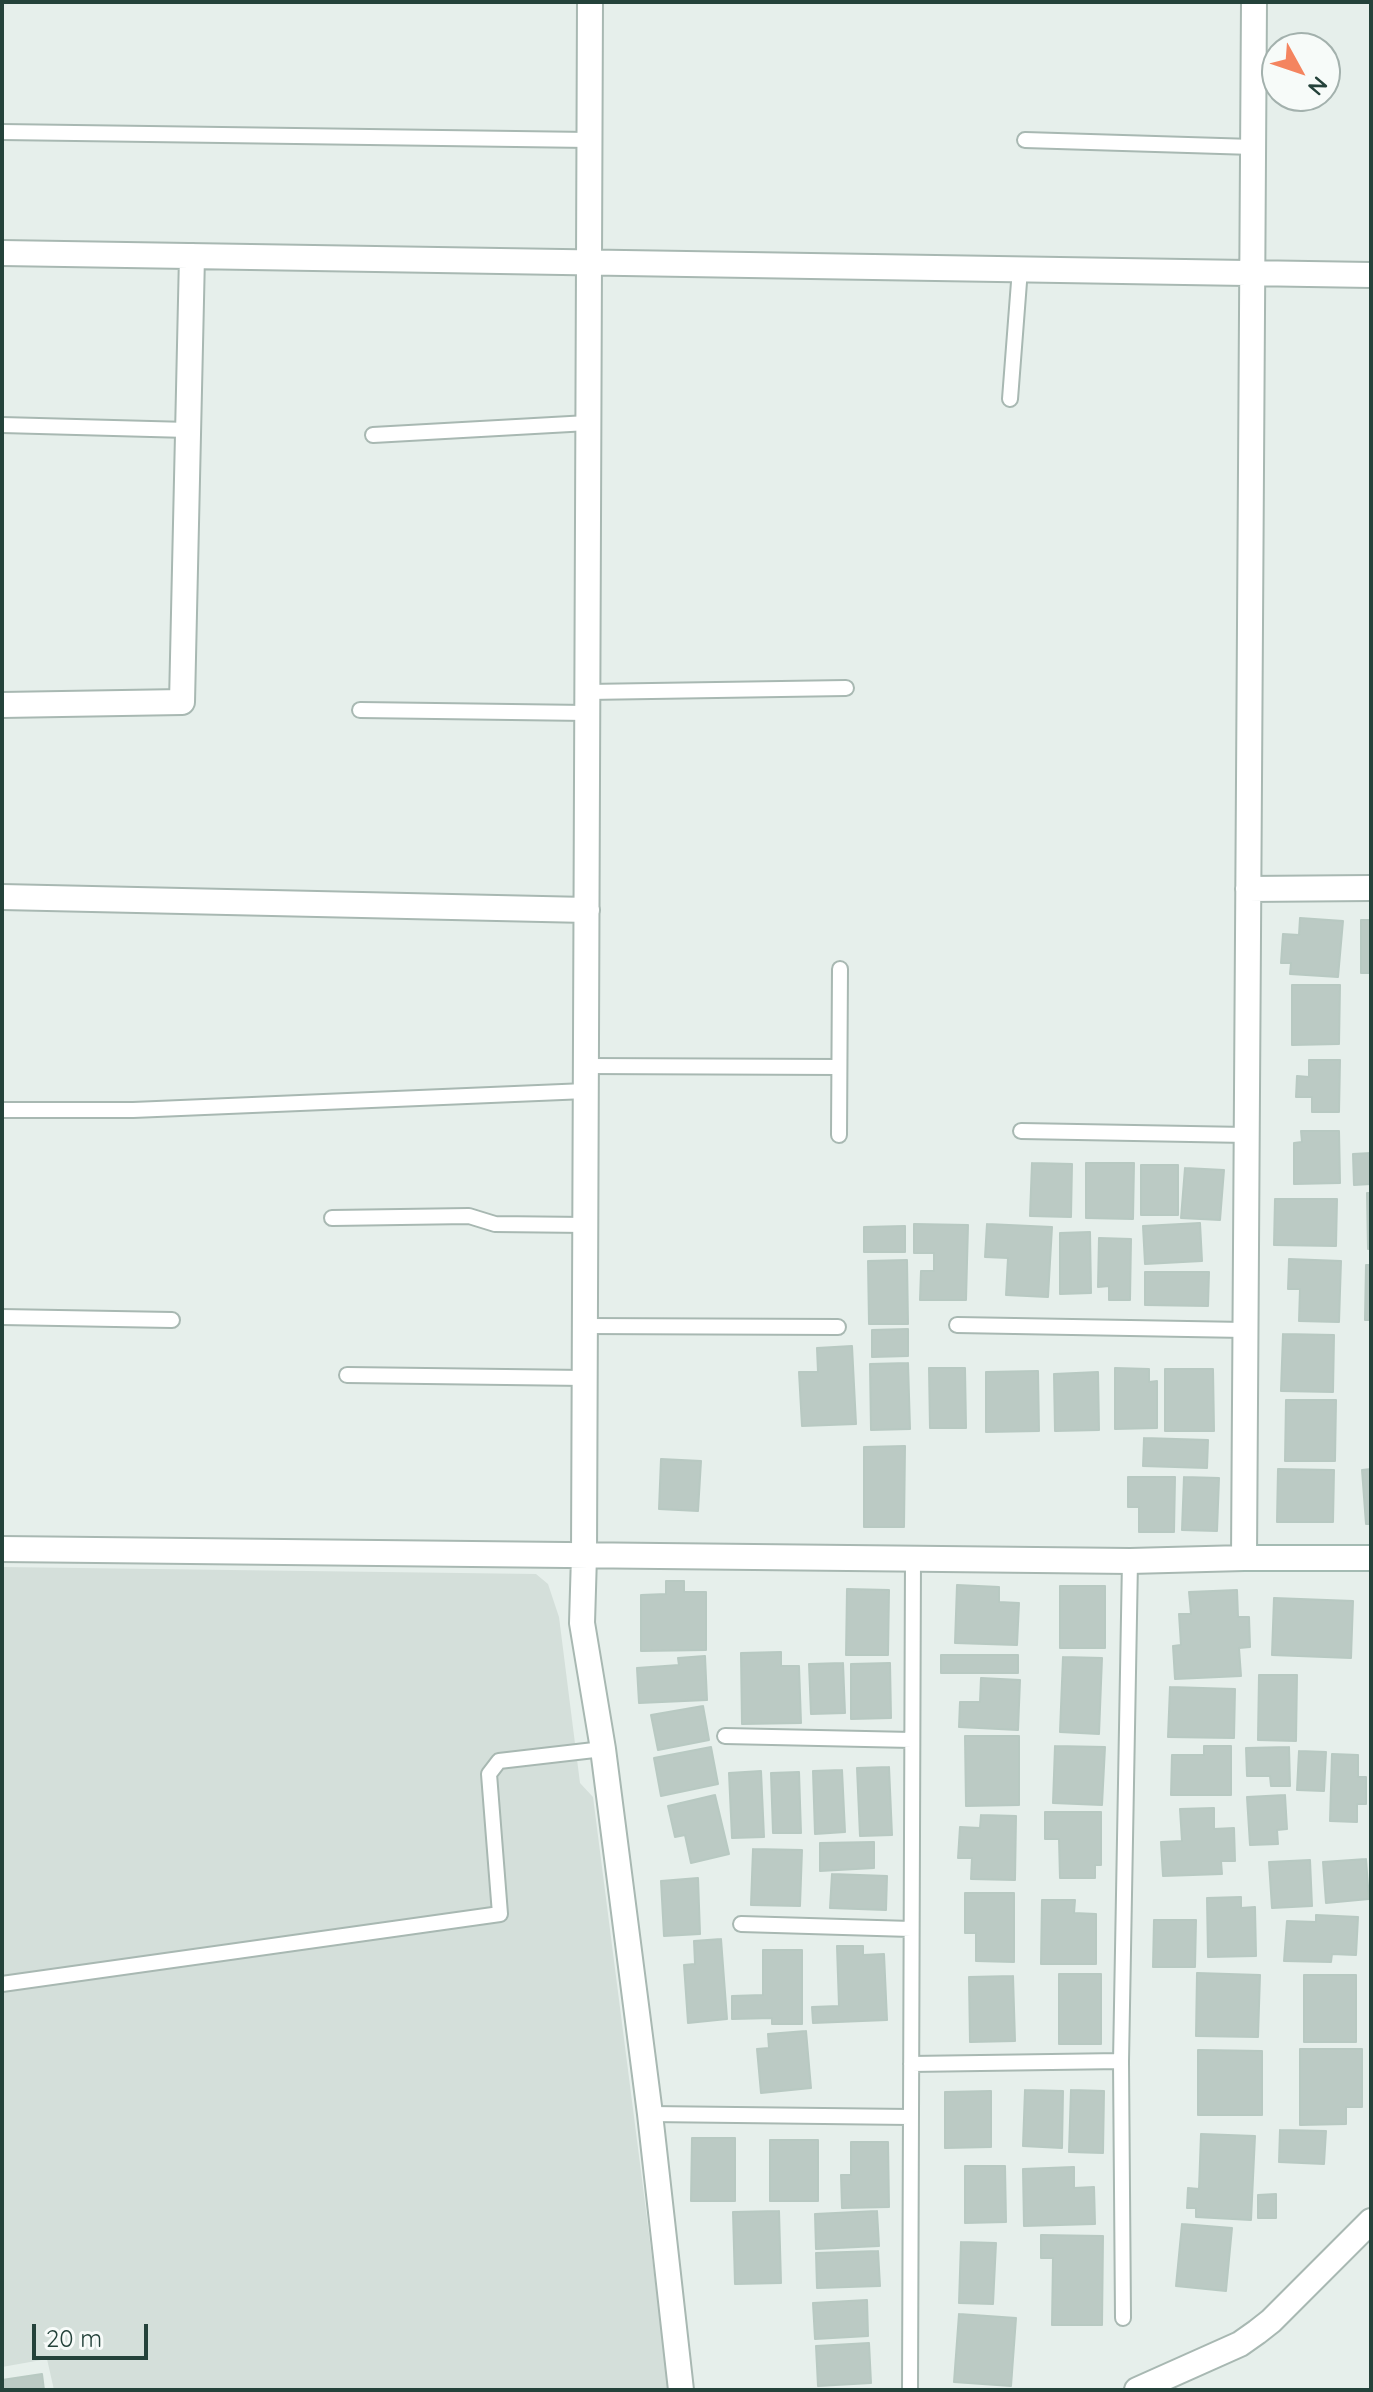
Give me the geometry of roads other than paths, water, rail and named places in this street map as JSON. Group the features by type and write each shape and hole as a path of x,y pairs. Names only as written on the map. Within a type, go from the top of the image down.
{"street":[{"path":"590,2 582,1623 603,1749 650,2114 681,2390"},
{"path":"1244,1558 1254,2"},
{"path":"2,253 1371,275"},
{"path":"2,705 182,702 192,256"},
{"path":"1248,889 1371,888"},
{"path":"2,897 587,910"},
{"path":"2,1549 1130,1561 1371,1558"},
{"path":"1137,2390 1240,2344 1257,2332 1371,2221"}],"lane":[{"path":"2,132 589,140"},
{"path":"1025,140 1253,147"},
{"path":"1010,399 1020,269"},
{"path":"373,435 588,423"},
{"path":"2,425 188,430"},
{"path":"360,710 846,688"},
{"path":"839,1135 840,969"},
{"path":"2,1110 133,1110 586,1078 839,1067"},
{"path":"1021,1131 1247,1135"},
{"path":"332,1218 469,1216 495,1224 586,1225"},
{"path":"2,1317 172,1320"},
{"path":"957,1325 1245,1330"},
{"path":"585,1326 838,1327"},
{"path":"347,1375 585,1378"},
{"path":"910,2390 913,1557"},
{"path":"1123,2318 1121,2061 1130,1561"},
{"path":"725,1736 912,1740"},
{"path":"2,1984 500,1914 489,1774 499,1761 603,1749"},
{"path":"741,1924 911,1929"},
{"path":"911,2064 1121,2061"},
{"path":"650,2114 910,2117"}]}
